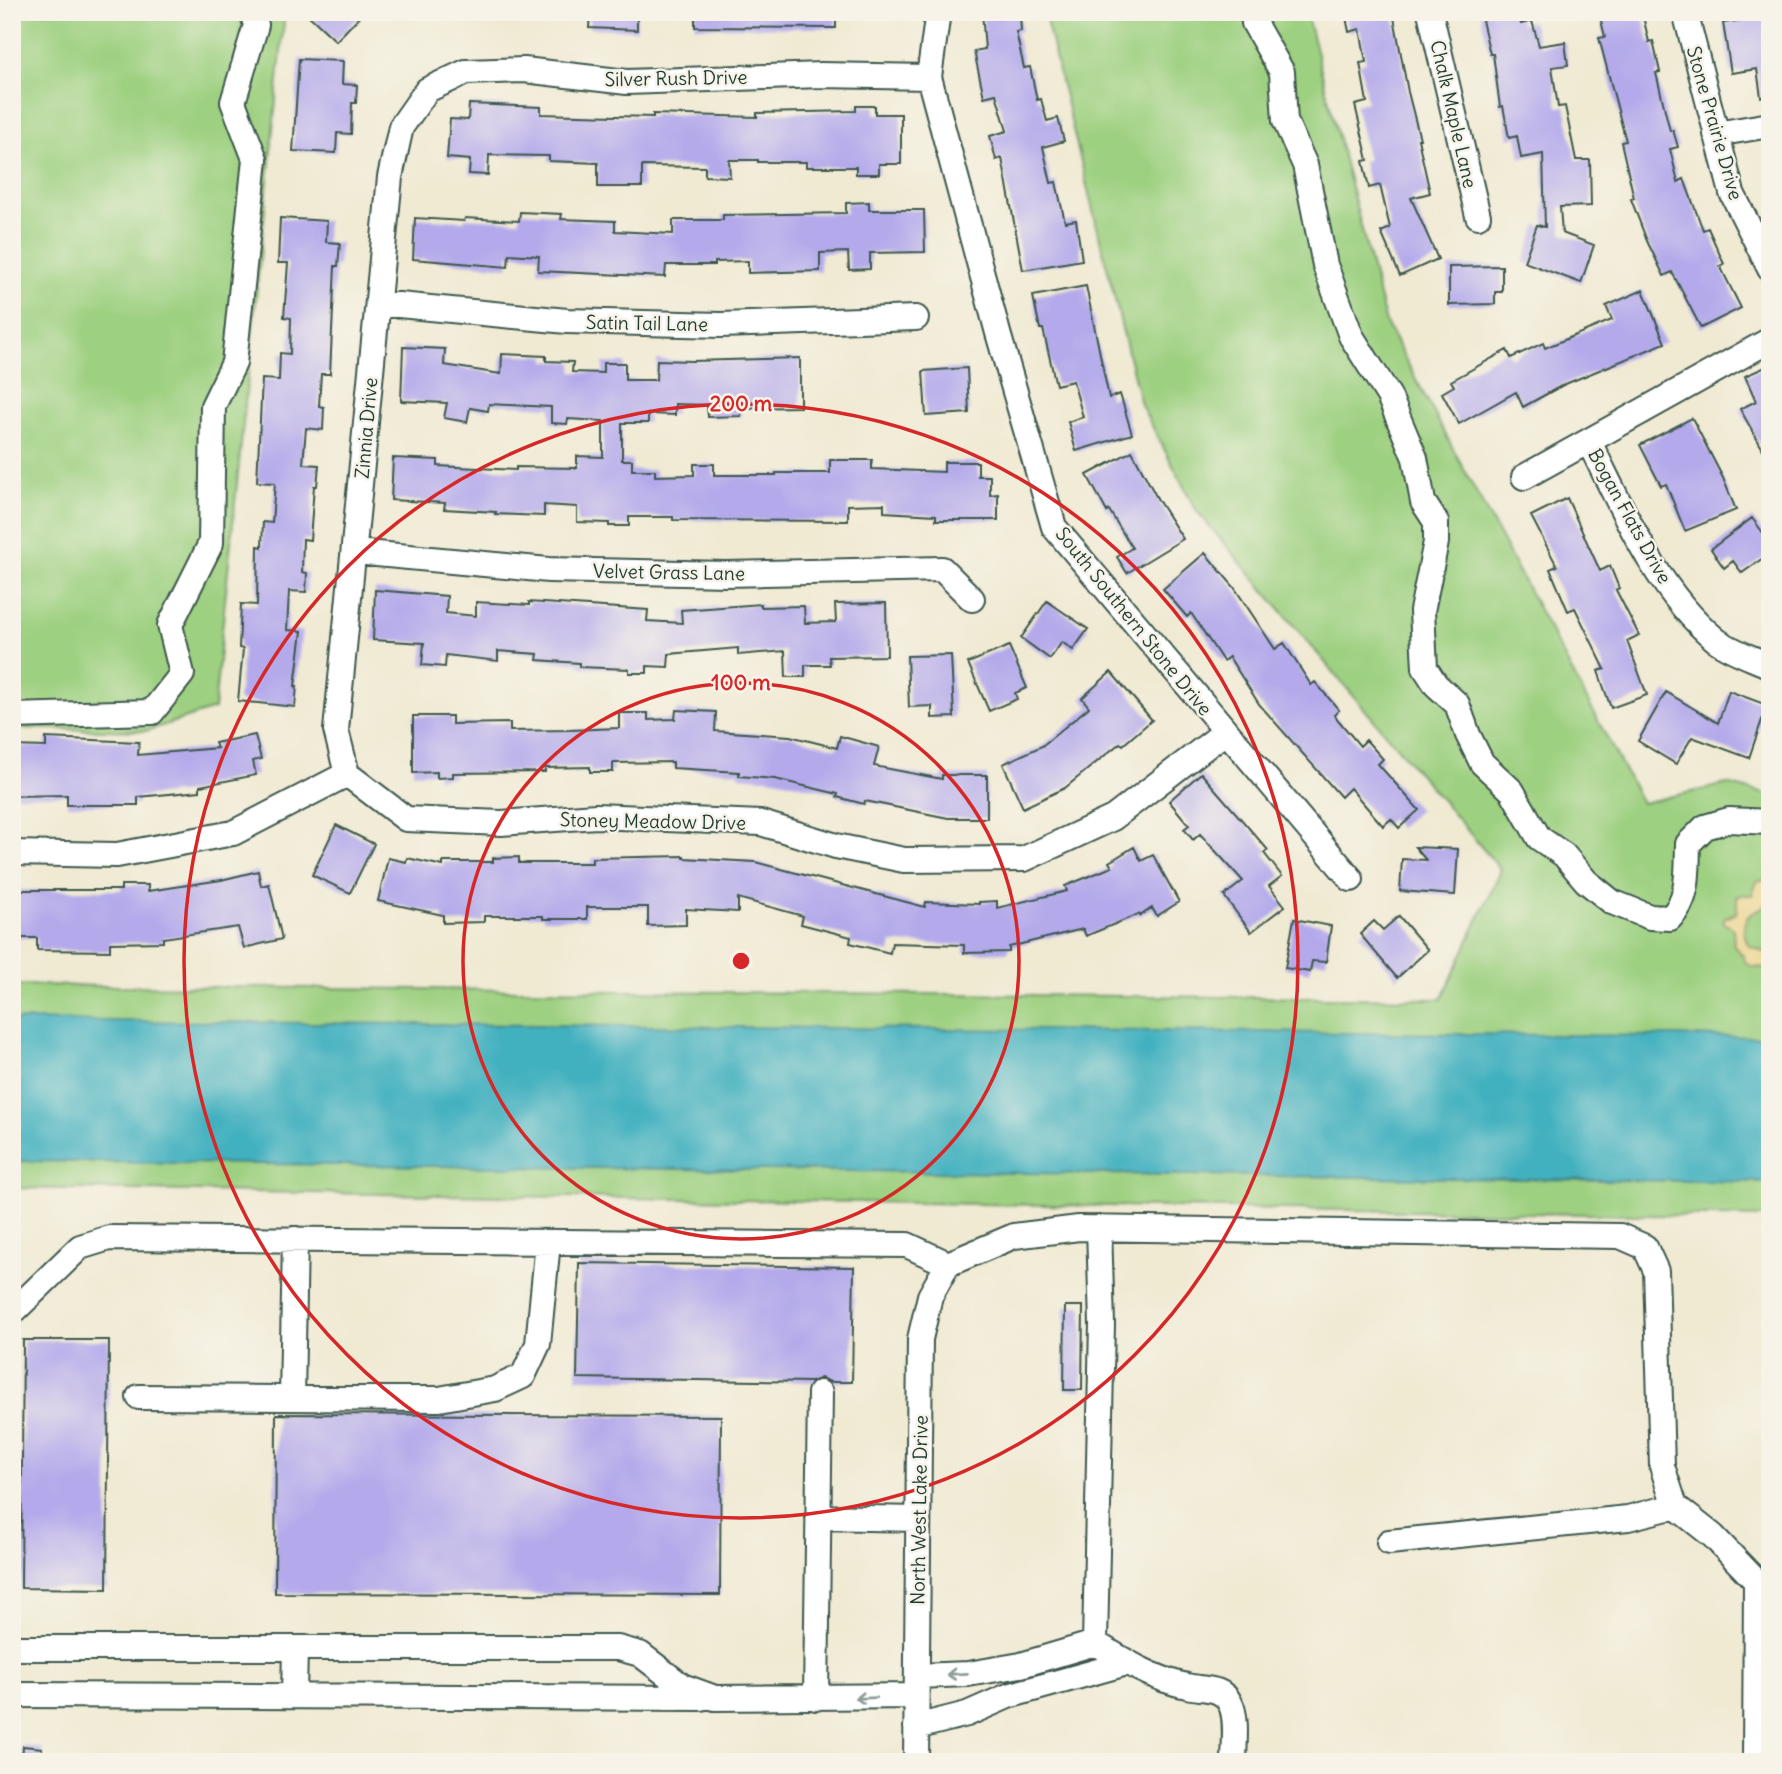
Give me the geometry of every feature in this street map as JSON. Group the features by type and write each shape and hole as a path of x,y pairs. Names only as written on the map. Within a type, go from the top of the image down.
{"street":[{"path":"12,716 152,712 182,674 170,625 211,543 213,405 234,363 255,159 233,102 256,25 252,12"},
{"path":"929,77 938,12"},
{"path":"1253,12 1254,23 1282,72 1285,121 1305,164 1325,265 1351,336 1389,397 1415,458 1423,502 1436,522 1436,542 1422,611 1425,668 1436,685 1457,704 1482,763 1512,791 1539,838 1564,855 1586,881 1612,902 1650,917 1670,918 1680,908 1685,888 1688,844 1705,827 1729,820 1770,822"},
{"name":"Chalk Maple Lane","path":"1430,12 1478,216"},
{"name":"Stone Prairie Drive","path":"1685,12 1732,193 1770,269"},
{"name":"Silver Rush Drive","path":"427,90 466,72 524,70 627,82 821,75 929,77"},
{"name":"South Southern Stone Drive","path":"929,77 1054,527 1224,732 1351,879"},
{"name":"Zinnia Drive","path":"347,774 336,730 390,177 401,127 427,90"},
{"path":"1716,134 1770,125"},
{"name":"Satin Tail Lane","path":"378,303 567,321 721,325 916,318"},
{"path":"1524,477 1770,340"},
{"name":"Bogan Flats Drive","path":"1589,442 1636,535 1679,603 1718,642 1770,666"},
{"name":"Velvet Grass Lane","path":"355,552 548,570 726,574 942,569 972,599"},
{"name":"Stoney Meadow Drive","path":"347,774 407,819 501,823 596,816 761,823 836,846 904,860 1024,859 1112,818 1224,732"},
{"path":"12,853 117,855 233,833 347,774"},
{"path":"12,1313 80,1247 109,1238 907,1245 948,1264 1014,1236 1079,1228 1620,1236 1645,1247 1656,1272 1662,1466 1675,1506 1713,1536 1756,1581 1755,1762"},
{"path":"1095,1643 1102,1324 1099,1228"},
{"path":"292,1398 295,1239"},
{"path":"139,1397 439,1399 495,1389 523,1376 538,1345 548,1242"},
{"name":"North West Lake Drive","path":"916,1762 920,1339 930,1296 948,1264"},
{"path":"816,1698 820,1394"},
{"path":"1390,1542 1628,1518 1675,1506"},
{"path":"818,1517 918,1519"},
{"path":"12,1695 816,1698 916,1686 1095,1643 1127,1663 1187,1686 1212,1689 1223,1694 1231,1703 1234,1717 1234,1762"},
{"path":"12,1648 618,1648 640,1654 682,1686 715,1698"},
{"path":"294,1696 295,1648"},
{"path":"1049,1656 1068,1680"},
{"path":"916,1727 1016,1705 1068,1680 1127,1663"},
{"path":"994,1669 1016,1705"}],"green space":[{"path":"12,12 285,12 214,709 146,731 12,728"},
{"path":"1044,12 1306,12 1386,323 1642,803 1727,784 1770,795 1770,1217 12,1188 12,985 1442,999 1501,870 1196,510 1141,405"}],"sand":[{"path":"1770,880 1770,904 1750,915 1744,929 1748,945 1768,954 1769,964 1765,968 1751,966 1745,962 1734,946 1733,929 1724,923 1724,918 1737,912 1737,897 1752,895 1757,881"}],"water":[{"path":"12,1020 1770,1037 1770,1182 12,1161"}],"building":[{"path":"305,12 364,12 336,41"},
{"path":"590,12 637,12 637,30 589,28"},
{"path":"695,12 836,12 836,28 695,27"},
{"path":"982,12 1020,12 1021,31 1016,32 1024,68 1030,67 1037,100 1041,99 1047,121 1058,118 1064,141 1043,147 1051,183 1056,182 1065,222 1076,220 1082,260 1023,270 1002,158 996,160 990,136 1007,131 996,94 984,97 974,51 985,49"},
{"path":"1345,12 1393,12 1420,139 1430,193 1411,198 1438,259 1400,276 1381,232 1390,228 1380,185 1369,188 1363,161 1368,160 1355,105 1367,102 1360,63 1366,62 1360,29 1349,32"},
{"path":"1480,12 1518,12 1521,24 1532,21 1539,46 1565,42 1568,65 1552,67 1558,107 1565,106 1576,160 1590,160 1591,206 1560,207 1562,233 1594,245 1581,283 1524,262 1537,225 1545,227 1543,154 1521,158 1517,136 1509,138 1503,106 1500,107 1493,54 1490,54"},
{"path":"1599,12 1642,12 1649,42 1653,41 1660,72 1656,73 1670,131 1673,130 1678,147 1670,149 1678,182 1684,179 1703,230 1708,228 1724,264 1720,266 1741,308 1701,328 1672,272 1664,276 1631,199 1634,198 1621,142 1626,141 1599,38 1605,37"},
{"path":"1770,16 1770,96 1761,97 1757,69 1731,73 1723,23"},
{"path":"299,59 343,61 342,84 357,85 356,103 352,103 351,134 337,133 336,153 293,151"},
{"path":"469,104 541,107 541,114 653,117 653,114 757,117 757,113 856,111 856,106 875,106 875,114 901,114 901,164 879,164 879,174 856,174 856,167 806,167 806,162 729,160 730,177 705,176 705,167 642,166 642,187 598,187 598,163 549,161 549,156 489,155 488,175 469,174 470,160 447,158 450,119 468,120"},
{"path":"869,202 869,210 924,210 925,252 870,253 870,269 849,270 848,252 820,253 820,271 748,273 748,261 715,262 715,265 666,265 665,277 538,271 539,256 509,254 508,267 413,259 415,218 519,221 520,212 562,214 561,219 615,221 615,231 673,234 673,220 723,220 723,215 846,213 846,203"},
{"path":"280,218 327,221 326,242 340,243 338,266 335,266 330,374 321,374 319,406 324,407 323,430 306,428 303,464 319,465 317,486 314,486 310,540 303,539 302,572 307,573 306,592 289,591 287,630 302,631 295,707 238,701 243,649 239,648 241,604 257,605 258,546 262,547 263,522 272,523 275,483 257,482 262,379 279,380 280,353 290,354 291,318 284,317 288,263 278,263"},
{"path":"1502,266 1502,292 1495,292 1495,304 1449,305 1449,267"},
{"path":"1086,286 1109,398 1120,394 1132,434 1076,451 1068,422 1083,417 1073,381 1056,385 1033,296"},
{"path":"1643,290 1665,343 1563,385 1523,407 1516,392 1459,424 1442,393 1454,386 1451,381 1507,350 1511,358 1543,343 1545,348 1612,320 1606,306"},
{"path":"403,347 445,349 444,365 501,374 502,354 546,356 546,361 573,362 572,372 603,373 603,363 625,363 625,380 656,380 657,360 800,358 800,407 741,408 741,416 708,417 707,405 675,404 675,415 648,414 648,423 622,423 622,460 632,460 632,470 655,470 655,476 694,475 694,464 714,464 714,475 776,475 830,473 830,460 872,460 872,469 944,472 944,462 978,462 978,476 990,476 990,495 998,494 998,520 936,520 936,515 884,512 884,504 848,505 848,521 673,520 673,517 629,517 629,526 609,526 609,523 577,522 577,507 544,505 544,516 444,509 445,503 391,500 393,458 438,460 438,466 516,470 516,467 577,468 577,456 603,457 603,421 568,419 567,424 551,423 551,407 489,404 488,411 470,408 467,422 444,418 447,403 401,401"},
{"path":"1770,365 1770,462 1740,409 1756,401 1745,376"},
{"path":"967,368 969,413 926,416 923,371"},
{"path":"1692,418 1736,510 1685,531 1666,484 1661,486 1640,445"},
{"path":"1132,451 1183,539 1127,573 1117,557 1132,548 1109,510 1107,512 1087,475"},
{"path":"1567,498 1600,571 1610,566 1619,588 1616,590 1639,635 1627,641 1647,695 1611,708 1598,671 1605,669 1575,608 1568,611 1550,569 1557,566 1531,516"},
{"path":"1752,518 1770,542 1770,553 1742,573 1733,561 1724,568 1711,549"},
{"path":"1205,553 1234,587 1275,649 1284,643 1311,685 1315,682 1339,710 1334,715 1360,746 1366,740 1383,759 1378,764 1419,810 1399,828 1391,819 1383,826 1350,788 1341,797 1259,704 1229,657 1223,661 1191,613 1187,617 1163,589"},
{"path":"375,590 447,596 446,613 476,616 476,602 529,605 529,602 648,610 647,621 682,623 681,610 761,604 761,607 804,606 805,623 836,622 835,604 886,603 887,656 829,657 830,665 805,665 805,677 786,677 785,651 738,655 738,648 669,654 668,667 647,666 647,673 629,673 629,669 579,667 579,663 537,660 538,654 498,651 498,661 446,655 445,667 422,665 424,643 373,640"},
{"path":"1047,601 1088,629 1073,650 1062,642 1050,659 1021,638"},
{"path":"1009,646 1027,688 1015,693 1017,699 989,711 968,663"},
{"path":"951,655 954,717 932,718 932,706 909,707 907,656"},
{"path":"1111,672 1152,720 1065,788 1023,808 1003,764 1042,746 1089,707 1082,698"},
{"path":"1729,691 1767,705 1749,758 1692,737 1676,764 1638,741 1666,692 1718,723"},
{"path":"676,710 716,712 715,731 790,736 837,748 840,736 879,747 874,766 942,779 942,775 987,775 987,818 948,818 865,801 864,804 837,797 838,794 775,779 739,776 739,772 673,768 673,762 613,763 613,772 590,772 590,767 545,768 545,772 453,773 453,777 437,778 437,772 413,773 413,716 452,716 452,724 510,723 510,731 570,730 619,728 619,713 648,713 648,720 675,719"},
{"path":"255,735 261,759 253,761 256,775 200,786 200,791 138,797 138,805 67,805 67,795 12,796 12,746 46,747 46,738 139,742 138,755 217,748 215,743"},
{"path":"1201,773 1268,850 1264,853 1282,876 1269,886 1285,906 1251,932 1224,896 1243,881 1200,834 1193,840 1184,829 1189,825 1169,801"},
{"path":"336,825 374,844 350,893 312,875"},
{"path":"1134,847 1141,861 1153,855 1179,902 1157,916 1152,908 1140,916 1139,914 1086,936 1083,929 1009,947 1009,952 964,953 964,945 892,943 890,953 850,943 851,937 801,924 803,916 738,898 738,912 686,909 686,925 648,926 648,907 587,907 587,919 484,916 484,922 443,923 443,915 378,901 388,858 406,862 407,858 443,866 443,862 493,862 493,858 519,857 519,863 592,863 592,858 684,856 755,862 925,907 926,902 979,904 997,901 997,908 1067,891 1065,886 1112,867 1109,862"},
{"path":"1415,847 1458,849 1455,895 1400,891 1402,859 1426,860"},
{"path":"258,871 261,886 269,884 282,939 244,948 238,927 163,938 163,942 110,943 110,951 37,950 37,938 18,938 18,890 121,890 121,885 148,885 148,891 221,880"},
{"path":"1399,916 1428,950 1397,978 1360,934 1374,921 1383,930"},
{"path":"1294,919 1331,926 1326,962 1312,961 1310,972 1285,968"},
{"path":"579,1263 854,1267 852,1382 830,1382 821,1378 811,1382 577,1378"},
{"path":"1065,1306 1083,1306 1082,1390 1064,1390"},
{"path":"23,1340 109,1340 107,1589 21,1588"},
{"path":"276,1414 721,1416 720,1595 275,1593"},
{"path":"23,1746 42,1748 41,1762 22,1762"}]}
